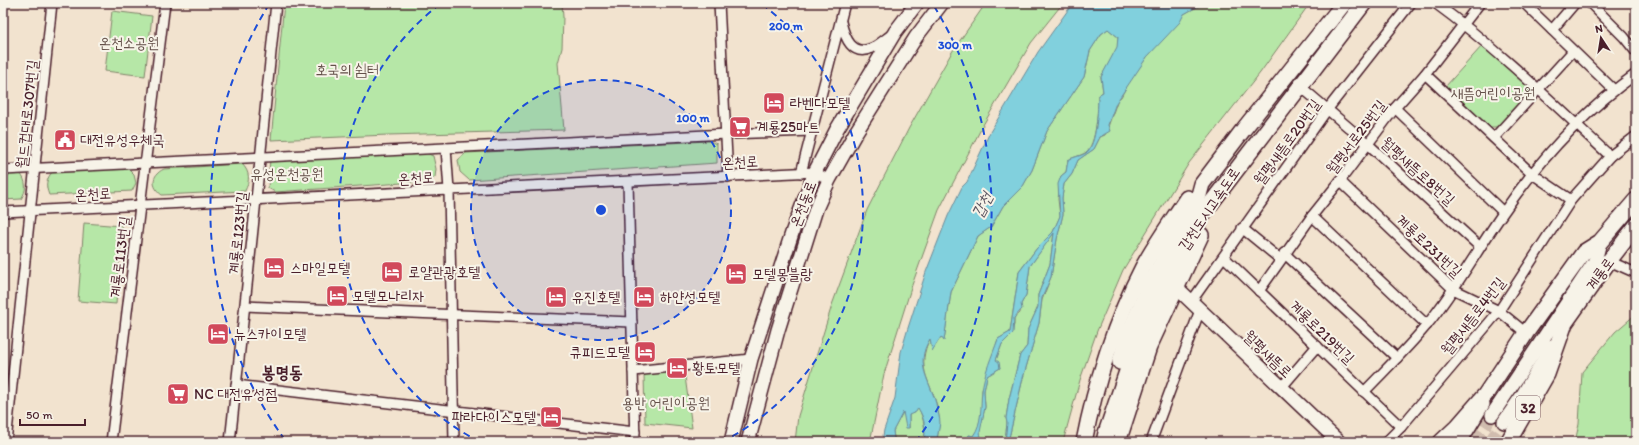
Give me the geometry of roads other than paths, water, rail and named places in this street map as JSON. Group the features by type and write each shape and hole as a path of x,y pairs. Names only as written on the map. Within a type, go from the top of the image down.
{"main road":[{"name":"온천동로","path":"731,442 751,359 792,230 815,172 837,129 895,32 917,3"},
{"name":"온천동로","path":"748,442 796,270 816,209 829,180 860,126 916,37 942,3"},
{"name":"갑천도시고속도로","path":"1097,442 1101,421 1126,341 1149,286 1199,195 1202,184 1344,3"},
{"name":"갑천도시고속도로","path":"1115,442 1106,433 1135,348 1158,294 1178,254 1205,211 1364,3"},
{"path":"1084,442 1090,408 1115,330 1143,267 1191,192 1202,184"},
{"path":"1115,442 1149,347 1177,288 1190,255 1226,184"},
{"name":"계룡로","path":"1441,442 1458,426 1495,381 1526,333 1584,252 1600,242 1636,200"},
{"name":"계룡로","path":"1566,323 1609,261 1636,226"},
{"path":"1492,415 1595,261 1600,242"},
{"name":"월평새뜸로","path":"1177,288 1339,442"},
{"path":"1504,422 1535,376 1566,323"},
{"name":"32","path":"1508,442 1547,374 1566,323"},
{"path":"1460,442 1495,381"}],"street":[{"name":"월드컵대로307번길","path":"6,442 52,3"},
{"name":"계룡로113번길","path":"111,442 165,3"},
{"name":"계룡로123번길","path":"230,442 262,157 276,3"},
{"path":"719,3 727,134 728,177"},
{"path":"801,173 845,3"},
{"name":"월평새뜸로20번길","path":"1151,442 1196,306 1224,257 1242,228 1327,110 1411,3"},
{"path":"1435,3 1463,23 1539,89 1610,156"},
{"name":"월평서로25번길","path":"1259,291 1282,256 1312,216 1395,108 1425,74 1480,3"},
{"path":"1524,3 1614,90"},
{"path":"1552,30 1575,3"},
{"path":"1590,3 1624,37 1636,52"},
{"path":"841,20 846,39 854,48 861,50 872,48 895,32"},
{"path":"1494,138 1573,51"},
{"path":"1425,74 1531,173 1571,200"},
{"path":"1364,392 1427,325 1531,173 1576,124 1614,90 1636,74"},
{"name":"월평새뜸로8번길","path":"1300,86 1368,144 1480,247"},
{"name":"월평새뜸로8번길","path":"1395,108 1503,212"},
{"path":"3,170 812,131"},
{"name":"월평새뜸로4번길","path":"1386,442 1401,427 1499,311 1571,200 1610,156 1636,136"},
{"path":"446,148 449,190 454,442"},
{"path":"815,172 829,180"},
{"name":"온천로","path":"3,212 815,172"},
{"name":"계룡로231번길","path":"1340,181 1453,289 1499,311 1526,333"},
{"path":"628,182 635,442"},
{"path":"1312,216 1427,325"},
{"path":"1242,228 1282,256 1397,358"},
{"name":"계룡로219번길","path":"1224,257 1401,427"},
{"path":"1609,261 1636,273"},
{"path":"245,306 632,322"},
{"path":"1281,388 1317,346"},
{"path":"633,371 751,359"},
{"path":"236,385 635,432"}],"water":[{"name":"갑천","path":"1073,3 1204,3 1184,14 1180,22 1147,57 1116,103 1108,125 1110,131 1100,137 1094,149 1078,160 1072,174 1064,184 1062,198 1063,214 1057,239 1051,277 1042,298 1039,323 1023,378 1008,442 1005,442 1007,423 1006,418 1009,399 1020,355 1027,346 1028,329 1038,307 1038,295 1050,264 1054,233 1030,266 1026,295 1021,304 1022,309 1014,318 1013,333 1002,344 996,360 999,362 1000,368 987,376 984,391 985,407 980,432 981,437 974,438 975,442 967,442 969,435 973,436 978,425 984,378 998,339 1010,332 1019,272 1037,248 1053,232 1060,216 1058,184 1061,176 1066,172 1068,160 1086,153 1090,149 1093,142 1098,108 1098,95 1103,92 1101,77 1117,47 1118,37 1108,29 1101,34 1090,51 1084,77 1047,131 1032,170 1023,186 1003,206 991,227 978,236 951,292 944,341 941,337 932,351 930,339 925,349 923,366 935,399 940,421 937,442 924,442 924,424 918,408 916,412 909,415 909,428 906,428 903,412 893,431 893,442 882,442 884,430 895,398 901,352 908,328 926,272 948,216 962,187 967,182 990,132 1038,52"}],"tunnel":[{"path":"1474,442 1492,415"},
{"path":"1490,442 1504,422"}],"place":[{"name":"라벤다모텔","path":"774,103"},
{"name":"계룡25마트","path":"740,127"},
{"name":"대전유성우체국","path":"65,140"},
{"name":"스마일모텔","path":"274,268"},
{"name":"로얄관광호텔","path":"392,272"},
{"name":"모텔몽블랑","path":"736,274"},
{"name":"모텔모나리자","path":"337,296"},
{"name":"유진호텔","path":"556,297"},
{"name":"하얀성모텔","path":"644,297"},
{"name":"뉴스카이모텔","path":"218,334"},
{"name":"큐피드모텔","path":"645,352"},
{"name":"황토모텔","path":"677,368"},
{"name":"NC 대전유성점","path":"178,394"},
{"name":"파라다이스모텔","path":"551,417"}],"district":[{"name":"봉명동","path":"282,372"}],"park label":[{"name":"온천소공원","path":"129,43"},
{"name":"호국의 쉼터","path":"347,70"},
{"name":"새뜸어린이공원","path":"1493,93"},
{"name":"유성온천공원","path":"287,174"},
{"name":"용반 어린이공원","path":"666,403"}]}
